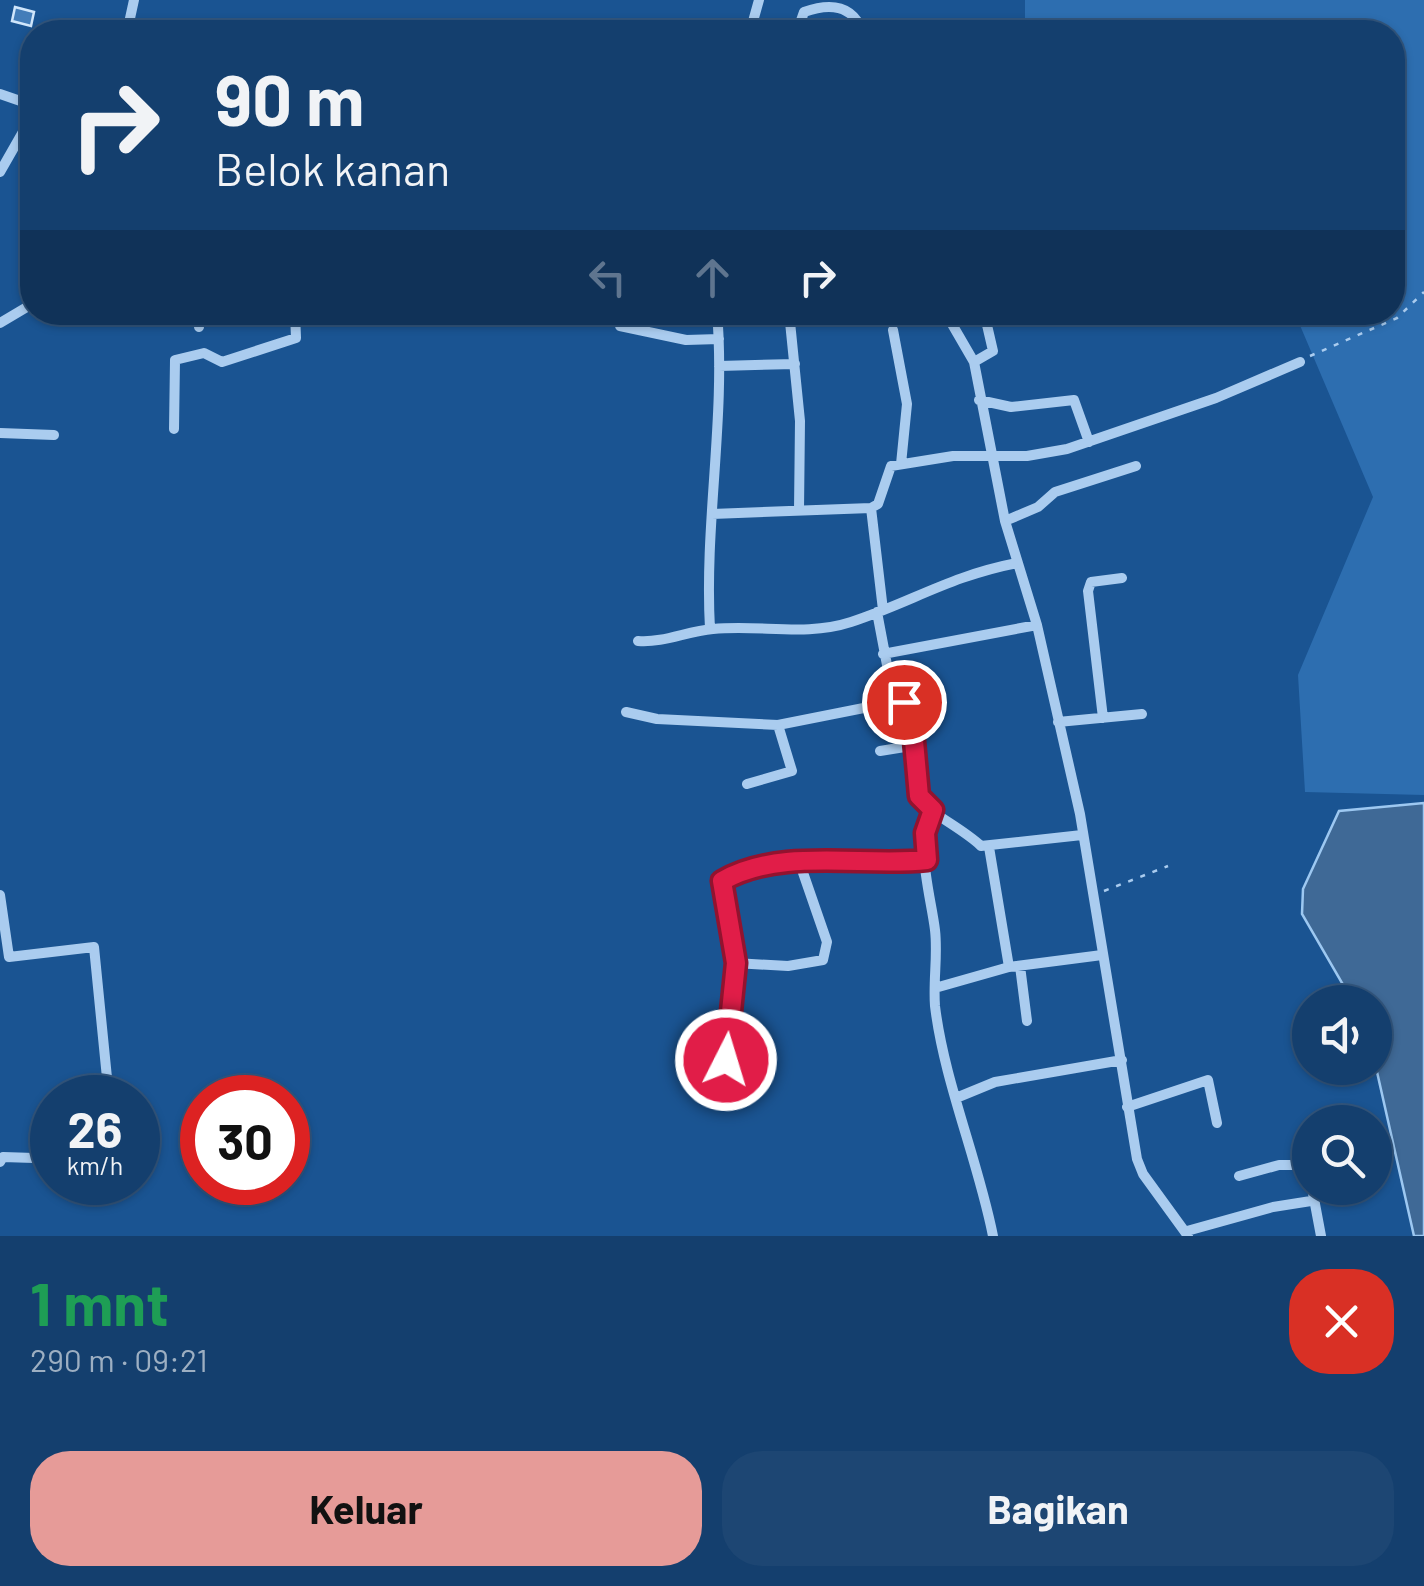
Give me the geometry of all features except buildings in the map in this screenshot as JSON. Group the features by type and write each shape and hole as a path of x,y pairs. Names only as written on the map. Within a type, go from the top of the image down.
{"street":[{"path":"799,20 800,14 817,3 850,12 855,20"},
{"path":"0,172 20,137"},
{"path":"174,429 175,360 204,353 222,362 291,340 298,334 297,325"},
{"path":"710,629 720,366 717,325"},
{"path":"791,325 796,364 800,511"},
{"path":"953,325 974,362 1004,521 1037,625 1082,835 1127,1107 1143,1174 1188,1234 1292,1204"},
{"path":"974,362 993,350 987,325"},
{"path":"620,326 686,340 718,339"},
{"path":"893,330 907,404 901,464"},
{"path":"712,514 871,508 880,500 887,470 901,464 991,454 1050,453 1216,398 1300,362"},
{"path":"720,366 796,364"},
{"path":"980,400 1011,407 1074,400 1089,442"},
{"path":"0,434 54,435"},
{"path":"1004,521 1038,507 1055,492 1136,466"},
{"path":"871,508 883,654 894,702"},
{"path":"638,641 658,641 710,629 804,630 848,623 958,576 1017,564"},
{"path":"1102,718 1088,591 1091,582 1122,578"},
{"path":"883,654 1037,625"},
{"path":"626,712 657,718 778,725 894,702 911,708 919,796 933,810 958,824 980,846 1082,835"},
{"path":"1058,722 1142,714"},
{"path":"747,784 792,771 778,725"},
{"path":"880,751 917,745"},
{"path":"933,810 925,833 938,955 935,988 956,1098 980,1170 993,1236"},
{"path":"989,846 1028,1021"},
{"path":"726,1060 736,963 722,881 770,866 851,859 927,860"},
{"path":"736,963 788,966 822,960 826,942 800,864"},
{"path":"0,895 9,957 94,947 107,1075"},
{"path":"935,988 1014,966 1102,955"},
{"path":"956,1098 995,1082 1122,1060"},
{"path":"1127,1107 1208,1080 1217,1123"},
{"path":"0,1162 3,1156 30,1158"},
{"path":"1239,1176 1292,1165"},
{"path":"1312,1205 1321,1236"}],"path":[{"path":"1405,310 1424,292"},
{"path":"1300,362 1382,325"},
{"path":"1090,897 1168,866"}],"shaded area":[{"path":"1025,0 1424,0 1424,795 1305,792 1298,675 1373,497 1300,325 1405,325 1405,20 1025,20"},
{"path":"1424,803 1424,1236 1414,1236 1392,1138 1392,1105 1384,1105 1380,1085 1392,1085 1392,985 1343,985 1302,914 1303,889 1339,811"}],"route":[{"path":"726,1060 736,963 722,881 770,866 851,859 927,860 926,820 933,810 920,800 916,729 911,708 904,702"}]}
